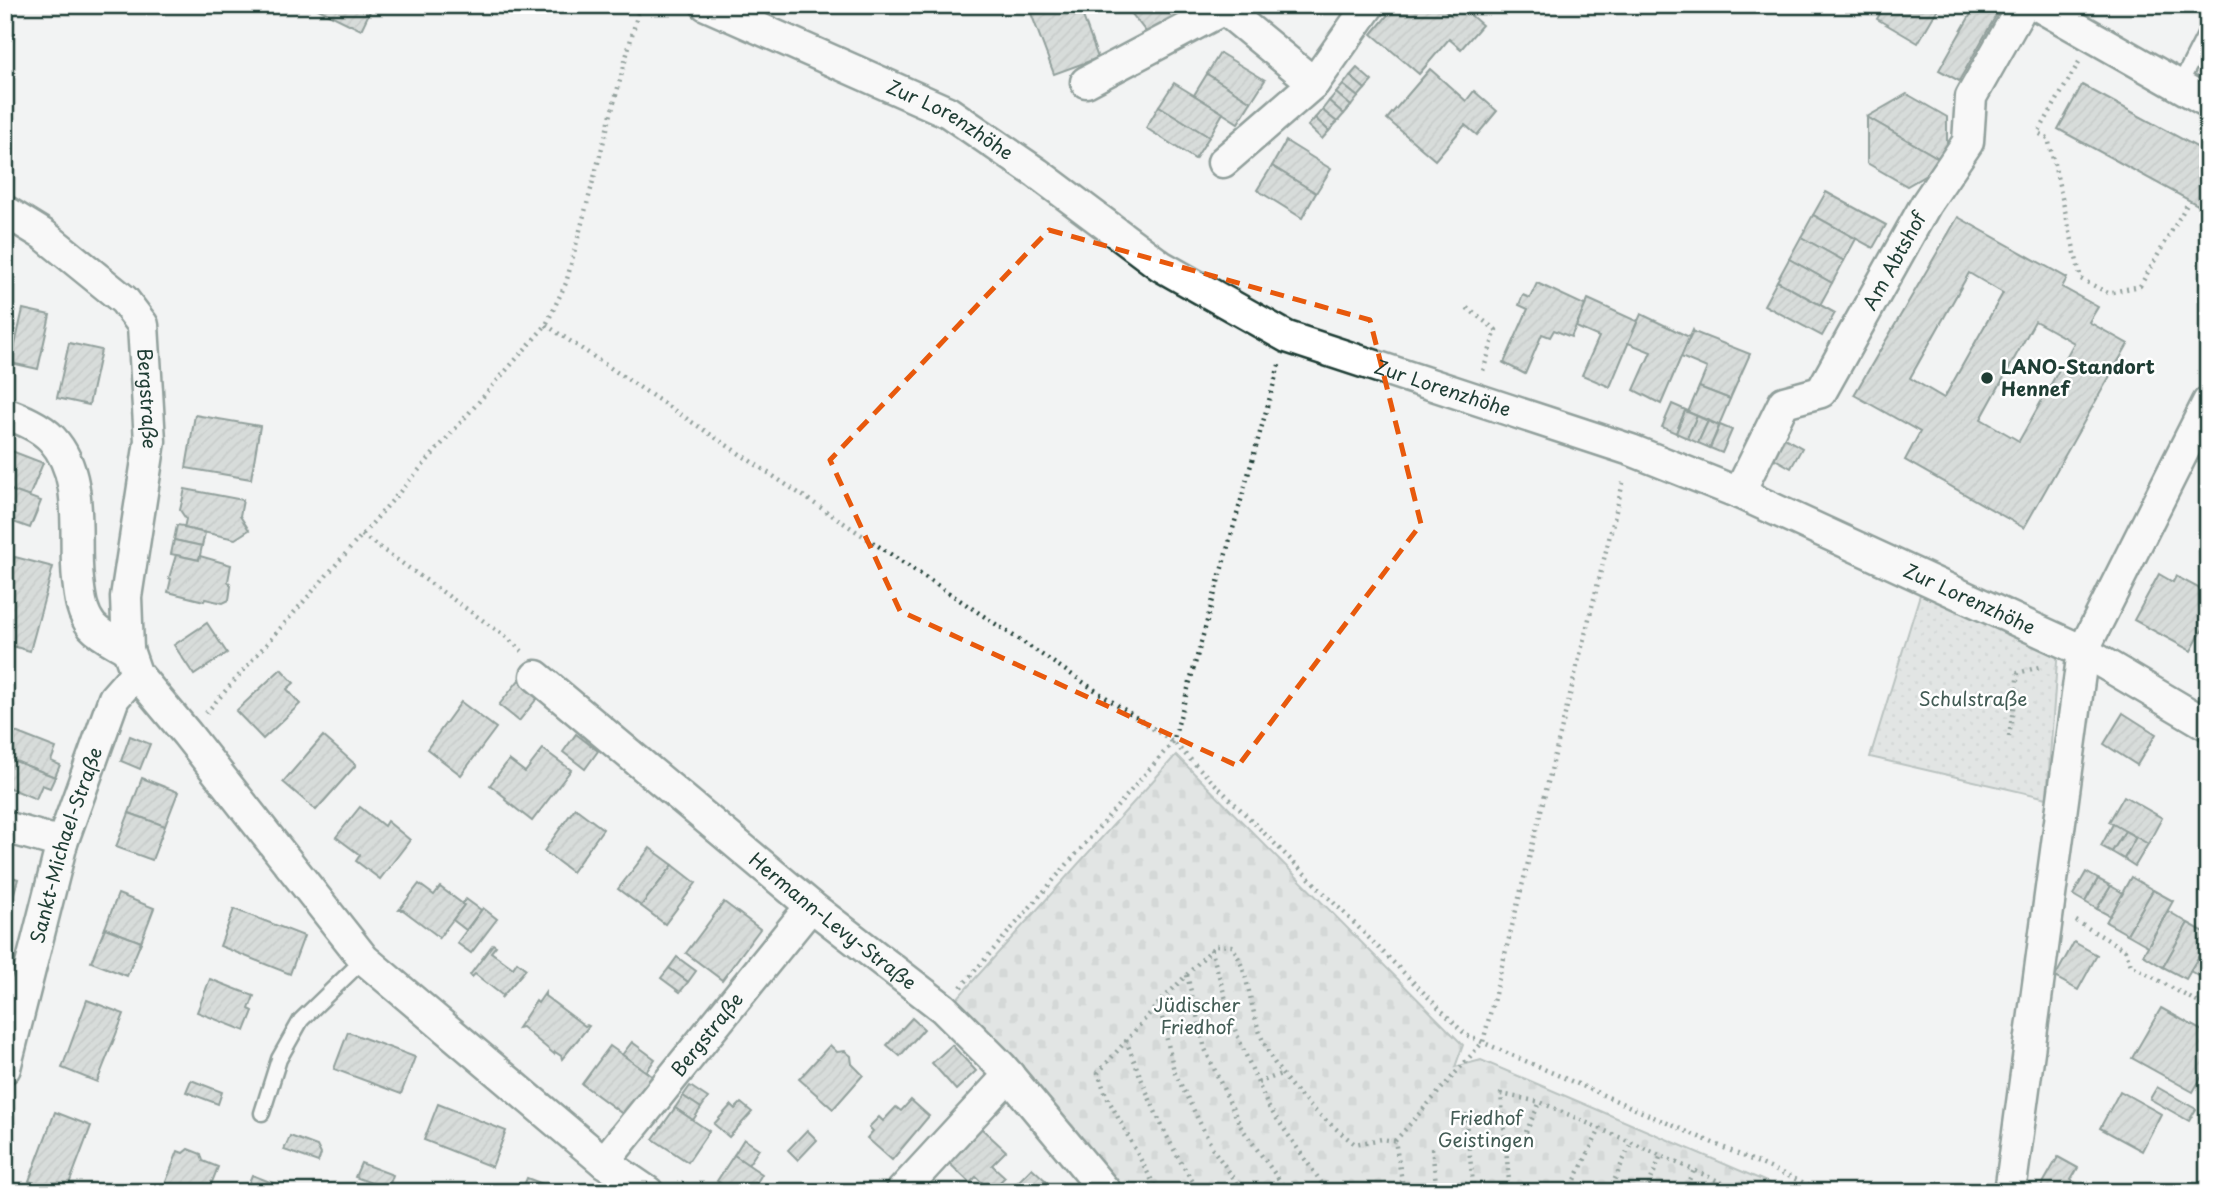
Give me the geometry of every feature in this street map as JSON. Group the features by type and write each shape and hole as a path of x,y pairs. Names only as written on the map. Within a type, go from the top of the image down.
{"street":[{"name":"Zur Lorenzhöhe","path":"706,5 948,112 1037,173 1161,266 1287,337 1631,450 1739,494 2082,656 2208,725"},
{"path":"1223,162 1314,83 1369,5"},
{"name":"Am Abtshof","path":"1739,494 1784,402 1821,392 1926,204 1968,142 1971,97 2023,5"},
{"path":"2037,5 2208,102"},
{"path":"1086,82 1225,7 1314,83"},
{"name":"Bergstraße","path":"5,211 44,235 124,300 144,325 150,441 125,597 132,662"},
{"path":"2010,1192 2082,656 2208,402"},
{"path":"5,413 29,423 52,439 69,468 76,516 77,573 81,607 93,627 132,662 364,959 604,1162 648,1192"},
{"name":"Sankt-Michael-Straße","path":"5,1068 62,843 114,698 132,662"},
{"name":"Hermann-Levy-Straße","path":"536,676 811,906 943,1008 1009,1075 1106,1192"},
{"path":"5,827 62,843"},
{"name":"Bergstraße","path":"604,1162 811,906"},
{"path":"901,1192 1009,1075"}],"lane":[{"path":"2179,86 2208,29"},
{"path":"262,1113 279,1059 301,1020 364,959"}],"path":[{"path":"187,734 546,325 566,283 640,5"},
{"path":"2093,37 2038,133 2048,138 2081,279 2108,293 2140,286 2189,201"},
{"path":"1467,308 1496,330 1474,398"},
{"path":"546,325 1173,742 1466,1035 1825,1192"},
{"path":"943,1008 1173,742 1287,337"},
{"path":"1395,1141 1483,1042 1631,450"},
{"path":"362,535 505,636 531,659 536,676"},
{"path":"2008,737 2018,673 2082,656"},
{"path":"2049,904 2125,950 2131,965 2208,1008"},
{"path":"1158,1192 1106,1095 1098,1073 1159,1003 1216,945 1232,946 1240,958 1258,1027 1269,1056 1281,1074 1318,1115 1355,1144 1382,1139 1395,1141"},
{"path":"1211,948 1235,1030 1268,1106 1328,1192"},
{"path":"1187,975 1205,1049 1241,1127 1289,1192"},
{"path":"1159,1003 1174,1071 1214,1151 1244,1192"},
{"path":"1126,1040 1141,1080 1186,1172 1200,1192"},
{"path":"1258,1083 1281,1074"},
{"path":"1510,1192 1501,1094 1540,1102 1743,1192"},
{"path":"1520,1145 1540,1102"},
{"path":"1465,1113 1474,1192"},
{"path":"1569,1192 1600,1129"},
{"path":"1395,1141 1404,1192"},
{"path":"1609,1192 1631,1143"},
{"path":"1432,1148 1437,1192"},
{"path":"1646,1192 1661,1156"},
{"path":"1684,1192 1693,1170"},
{"path":"1721,1192 1724,1184"}],"highlighted area":[{"path":"1049,230 1370,320 1421,524 1238,766 900,611 830,460"}],"green space":[{"name":"Schulstraße","path":"1922,588 2058,648 2047,798 1870,757"},
{"name":"Jüdischer Friedhof","path":"1176,755 1463,1045 1455,1067 1481,1060 1790,1192 1122,1192 1067,1122 954,1002"}],"building":[{"path":"310,5 373,5 361,30"},
{"path":"1052,5 1079,5 1098,58 1054,74 1031,13"},
{"path":"1125,5 1189,5 1150,37"},
{"path":"1396,5 1439,5 1451,15 1459,5 1482,25 1461,49 1449,39 1419,74 1372,34"},
{"path":"1885,5 1940,5 1918,43 1877,19"},
{"path":"1976,5 1986,5 1998,12 1959,81 1939,70"},
{"path":"1220,53 1265,80 1251,102 1207,74"},
{"path":"1357,68 1372,81 1365,89 1350,76"},
{"path":"1430,69 1466,101 1474,91 1497,111 1477,135 1465,125 1435,160 1387,119"},
{"path":"1207,74 1251,102 1238,123 1194,95"},
{"path":"1350,76 1365,89 1358,97 1343,85"},
{"path":"1174,83 1223,113 1209,137 1159,106"},
{"path":"1343,85 1358,97 1351,106 1336,93"},
{"path":"2082,85 2208,153 2208,204 2205,209 2058,129"},
{"path":"1336,93 1351,106 1344,114 1329,101"},
{"path":"1907,94 1947,117 1947,163 1867,117"},
{"path":"1329,101 1344,114 1337,122 1322,110"},
{"path":"1159,106 1209,137 1195,159 1146,128"},
{"path":"1322,110 1337,122 1329,131 1315,118"},
{"path":"1867,117 1947,163 1907,186 1867,163"},
{"path":"1315,118 1329,131 1322,139 1308,126"},
{"path":"1286,141 1331,169 1316,193 1272,166"},
{"path":"1272,166 1316,193 1302,218 1257,190"},
{"path":"1826,192 1886,225 1873,248 1813,215"},
{"path":"1813,215 1856,239 1844,261 1801,237"},
{"name":"LANO-Standort Hennef","path":"1958,217 2067,278 2062,287 2098,307 2089,322 2128,344 2024,528 1905,460 1920,432 1854,395","holes":["1969,273 2003,293 1944,398 1910,378","2035,321 2074,343 2019,441 1981,419"]},
{"path":"1801,237 1844,261 1832,283 1789,259"},
{"path":"1789,259 1832,283 1820,305 1777,281"},
{"path":"1777,281 1835,313 1822,336 1764,305"},
{"path":"1537,283 1586,304 1571,337 1554,330 1550,337 1542,334 1525,374 1502,362 1504,363 1528,309 1519,305 1523,295 1530,298"},
{"path":"1588,299 1638,320 1610,387 1582,375 1599,337 1576,327"},
{"path":"23,309 50,315 38,369 11,363"},
{"path":"1641,314 1690,336 1661,404 1634,390 1651,352 1628,343"},
{"path":"1693,330 1750,354 1730,399 1699,387 1707,368 1681,357"},
{"path":"69,343 101,350 89,405 57,398"},
{"path":"1699,387 1730,399 1719,425 1688,412"},
{"path":"1672,404 1688,411 1685,411 1676,433 1662,427"},
{"path":"1685,411 1697,416 1687,438 1676,433"},
{"path":"195,415 260,426 251,479 186,468"},
{"path":"1697,416 1708,421 1698,443 1687,438"},
{"path":"1708,421 1719,426 1710,448 1698,443"},
{"path":"1720,425 1732,430 1722,453 1710,448"},
{"path":"1781,436 1802,448 1791,468 1770,456"},
{"path":"9,450 43,463 29,497 5,488 5,460"},
{"path":"5,488 41,501 30,528 5,519"},
{"path":"185,489 243,500 240,516 249,530 235,539 184,528 186,519 180,510"},
{"path":"177,525 205,533 202,546 174,540"},
{"path":"174,540 202,546 199,560 171,554"},
{"path":"176,555 199,560 200,556 231,565 229,600 223,603 204,601 168,592"},
{"path":"15,557 53,567 30,651 5,644 5,593"},
{"path":"2159,574 2173,582 2176,576 2200,589 2206,579 2208,580 2208,620 2191,651 2134,620"},
{"path":"207,623 227,653 194,675 174,645"},
{"path":"281,669 294,683 287,689 300,704 263,739 236,711"},
{"path":"519,680 539,696 519,721 499,705"},
{"path":"461,702 496,728 461,775 427,749"},
{"path":"2123,713 2156,734 2137,765 2104,744"},
{"path":"5,728 56,748 51,761 60,765 55,777 5,757"},
{"path":"576,734 598,751 585,769 563,752"},
{"path":"130,736 150,744 140,769 121,761"},
{"path":"323,736 356,765 316,810 283,782"},
{"path":"543,749 571,770 532,821 490,785 509,760 525,772"},
{"path":"5,757 55,777 50,788 42,785 36,799 5,786"},
{"path":"142,778 178,792 165,826 129,813"},
{"path":"2124,796 2162,818 2148,844 2109,822"},
{"path":"360,807 384,826 387,821 410,840 380,879 356,861 360,855 336,837"},
{"path":"575,808 603,829 572,872 544,851"},
{"path":"129,813 165,826 152,860 116,847"},
{"path":"2113,824 2125,831 2112,852 2101,846"},
{"path":"2125,831 2136,837 2124,859 2112,852"},
{"path":"2136,837 2148,844 2135,866 2124,859"},
{"path":"650,848 673,865 641,906 618,889"},
{"path":"673,865 696,883 665,924 641,906"},
{"path":"2086,872 2098,879 2085,902 2073,895"},
{"path":"5,875 18,879 5,925"},
{"path":"2131,877 2153,890 2127,934 2106,922"},
{"path":"2098,879 2111,886 2097,909 2085,902"},
{"path":"419,884 434,895 440,887 464,905 438,939 439,937 403,910 399,910"},
{"path":"2111,886 2123,893 2110,916 2097,909"},
{"path":"2153,890 2173,901 2148,946 2127,934"},
{"path":"118,894 154,908 141,942 105,928"},
{"path":"466,899 481,910 466,930 453,920"},
{"path":"724,902 760,929 722,980 686,953"},
{"path":"483,908 497,919 471,953 457,943"},
{"path":"234,909 304,936 290,974 220,946"},
{"path":"2168,911 2188,923 2163,967 2143,955"},
{"path":"2188,923 2208,934 2208,941 2186,979 2163,967"},
{"path":"105,928 141,942 127,976 91,962"},
{"path":"2208,941 2208,981 2190,971"},
{"path":"2074,942 2097,955 2078,990 2055,977"},
{"path":"493,944 496,946 491,952 513,968 517,962 526,969 501,998 502,995 475,974 472,977 470,975"},
{"path":"677,957 696,971 688,982 669,968"},
{"path":"669,968 688,982 680,992 661,978"},
{"path":"210,979 254,996 249,1009 253,1011 245,1031 197,1012"},
{"path":"545,993 545,996 585,1026 589,1026 562,1059 522,1027 518,1028 536,1001 538,1003"},
{"path":"87,1000 124,1014 97,1082 62,1068"},
{"path":"2161,1008 2208,1034 2208,1066 2193,1092 2132,1058"},
{"path":"912,1018 924,1029 900,1056 887,1045"},
{"path":"348,1032 415,1057 401,1094 334,1069"},
{"path":"632,1042 655,1059 646,1072 622,1055"},
{"path":"830,1045 837,1052 845,1051 851,1056 852,1064 863,1075 833,1109 799,1079"},
{"path":"952,1045 976,1071 956,1090 932,1063"},
{"path":"610,1046 652,1076 624,1115 582,1084"},
{"path":"191,1080 222,1092 218,1104 186,1092"},
{"path":"690,1086 708,1098 701,1108 683,1096"},
{"path":"2157,1087 2196,1109 2189,1121 2150,1099"},
{"path":"2120,1091 2161,1114 2142,1151 2100,1128"},
{"path":"683,1096 701,1108 693,1120 675,1108"},
{"path":"911,1100 929,1116 892,1160 867,1138 873,1131 869,1127 879,1117 883,1121 896,1107 901,1111"},
{"path":"741,1103 752,1112 729,1137 714,1124 731,1105 735,1109"},
{"path":"438,1104 506,1131 492,1167 424,1140"},
{"path":"675,1108 709,1131 688,1162 653,1139"},
{"path":"55,1112 91,1126 66,1192 58,1192 29,1181"},
{"path":"981,1128 1006,1151 992,1165 1005,1177 991,1191 976,1177 970,1183 949,1163"},
{"path":"807,1130 817,1140 798,1160 788,1150"},
{"path":"290,1136 317,1146 321,1154 318,1162 284,1150"},
{"path":"744,1139 759,1149 748,1165 734,1155"},
{"path":"188,1149 201,1154 203,1161 218,1167 208,1192 162,1192 178,1151 183,1153"},
{"path":"734,1155 762,1174 751,1192 734,1192 717,1181"},
{"path":"2058,1157 2078,1168 2071,1180 2092,1192 2038,1192"},
{"path":"361,1163 393,1175 388,1189 355,1177"},
{"path":"1032,1168 1045,1180 1034,1192 1024,1192 1016,1184"},
{"path":"252,1175 293,1191 245,1192"},
{"path":"527,1178 561,1191 561,1192 521,1192"},
{"path":"1045,1180 1056,1192 1034,1192"}],"place":[{"name":"LANO-Standort Hennef","path":"1987,378"}],"park label":[{"name":"Friedhof Geistingen","path":"1486,1129"}]}
